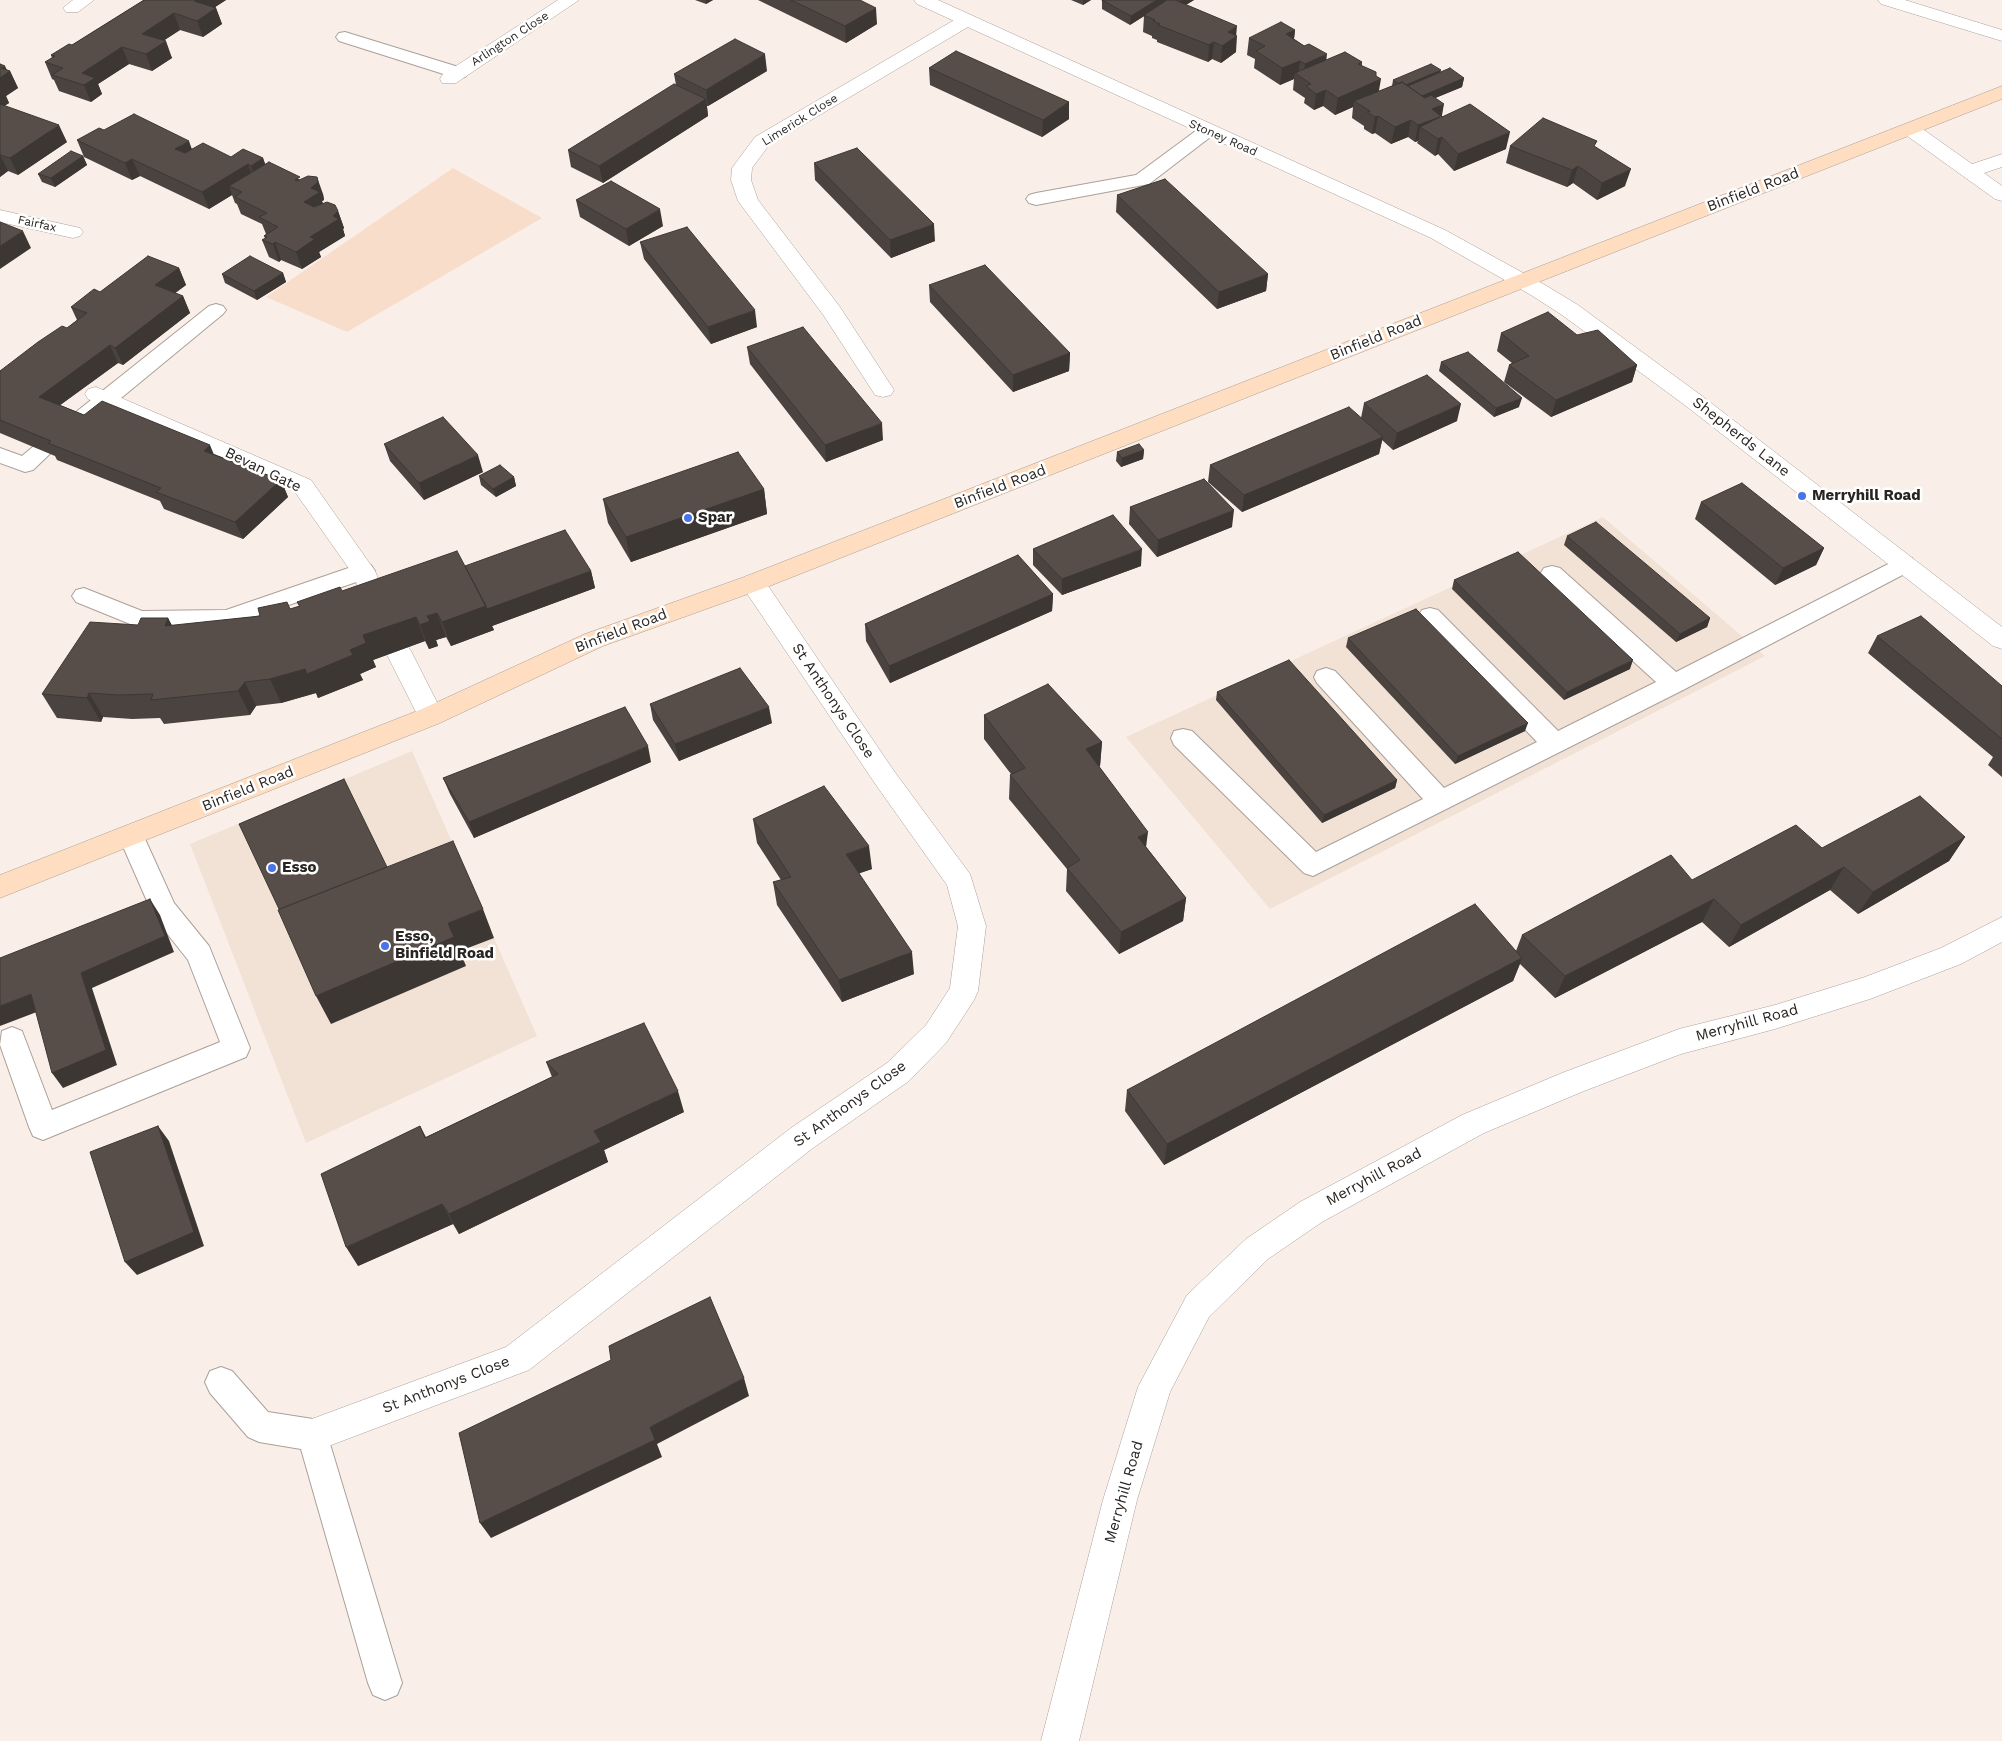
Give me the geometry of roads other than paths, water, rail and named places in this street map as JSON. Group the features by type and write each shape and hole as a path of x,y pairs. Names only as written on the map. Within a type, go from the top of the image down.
{"main road":[{"name":"Binfield Road","path":"0,887 431,716 594,640 753,583 2002,92"}],"street":[{"name":"Arlington Close","path":"454,76 570,0"},
{"name":"Stoney Road","path":"923,0 1207,131 1438,234 1521,280"},
{"path":"1887,0 2002,36"},
{"name":"Limerick Close","path":"883,390 832,312 748,200 741,180 742,168 762,141 967,20"},
{"path":"1910,129 2002,195"},
{"path":"1969,172 2002,160"},
{"name":"Fairfax","path":"0,216 73,232"},
{"name":"Shepherds Lane","path":"1521,280 1570,310 1694,401 2002,640"},
{"name":"Bevan Gate","path":"101,396 303,486 363,571 378,606"},
{"name":"St Anthonys Close","path":"313,1435 517,1359 802,1138 898,1072 936,1034 964,990 972,926 960,882 886,778 753,583"},
{"path":"398,651 431,716"},
{"name":"Merryhill Road","path":"1060,1741 1120,1500 1155,1388 1198,1306 1257,1249 1311,1212 1473,1124 1581,1078 1678,1042 1775,1017 1870,987 1952,956 2002,929"}],"lane":[{"path":"345,37 454,76"},
{"path":"1036,199 1142,180 1207,131"},
{"path":"74,425 101,396 216,310"},
{"path":"0,455 24,465 43,450"},
{"path":"1183,738 1313,866 1674,684 1904,564"},
{"path":"84,596 140,620 226,618 363,571"},
{"path":"1552,574 1674,684"},
{"path":"1430,616 1555,744"},
{"path":"1326,677 1441,802"},
{"path":"12,1039 43,1127 236,1048 199,954 163,909 131,835"},
{"path":"221,1382 260,1426 313,1435 385,1683"}],"place":[{"name":"Merryhill Road","path":"1802,496"},
{"name":"Spar","path":"688,518"},
{"name":"Esso","path":"272,868"},
{"name":"Esso, Binfield Road","path":"385,946"}]}
